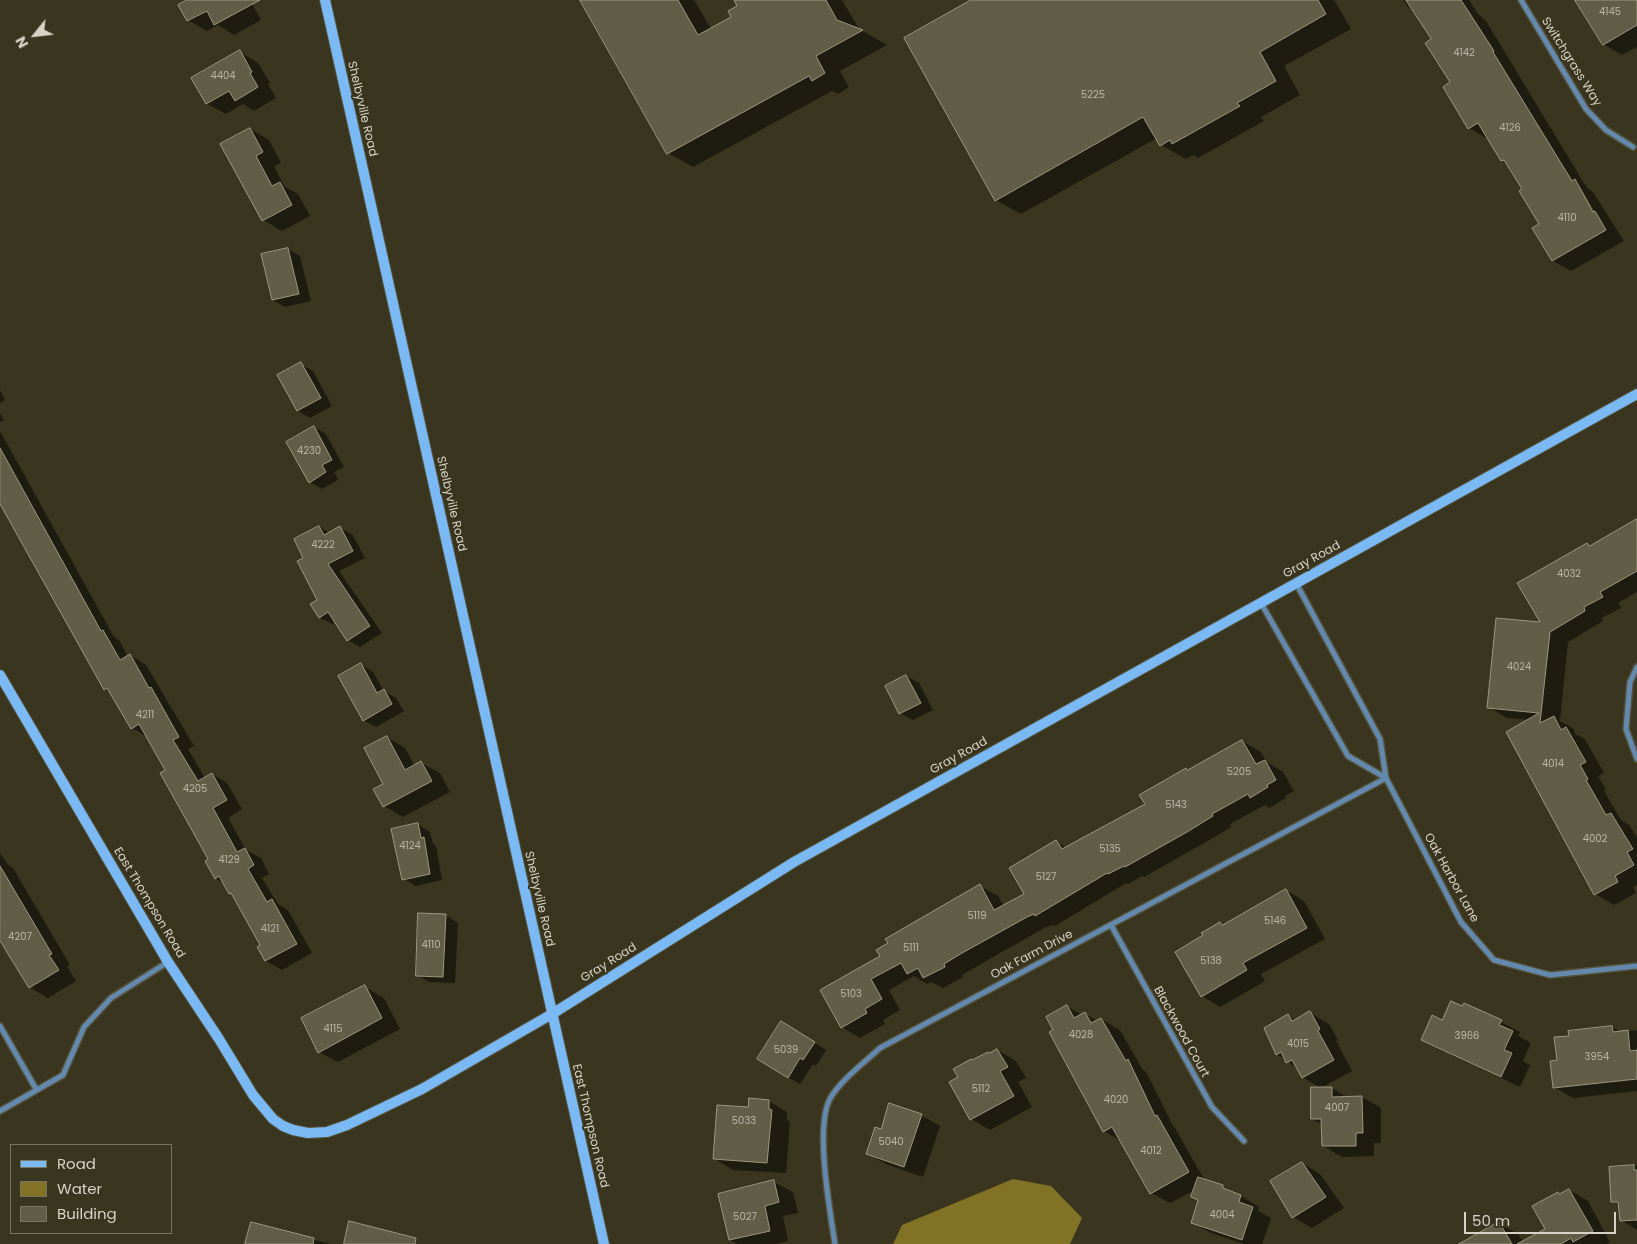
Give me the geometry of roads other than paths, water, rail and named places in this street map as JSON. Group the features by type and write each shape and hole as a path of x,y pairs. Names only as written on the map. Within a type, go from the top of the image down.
{"main road":[{"name":"Shelbyville Road","path":"325,0 552,1014"},
{"name":"Gray Road","path":"293,1130 308,1133 328,1132 347,1125 422,1089 552,1014 794,862 1637,394"},
{"name":"East Thompson Road","path":"0,675 168,962 219,1039 253,1095 273,1119 293,1130"},
{"name":"East Thompson Road","path":"552,1014 604,1244"}],"street":[{"name":"Switchgrass Way","path":"1521,0 1586,109 1606,130 1633,147"},
{"name":"Oak Harbor Lane","path":"1296,583 1380,739 1386,778 1461,922 1494,960 1550,974 1637,966"},
{"path":"1261,602 1348,756 1386,778"},
{"path":"1637,667 1630,682 1626,729 1637,759"},
{"name":"Oak Farm Drive","path":"835,1244 824,1162 824,1126 830,1098 880,1048 1386,778"},
{"name":"Blackwood Court","path":"1111,925 1212,1107 1244,1141"},
{"path":"0,1111 63,1074 84,1027 111,998 168,962"},
{"path":"0,1026 36,1090"}],"water":[{"path":"1013,1179 1051,1186 1082,1218 1070,1244 893,1244 902,1225"}]}
